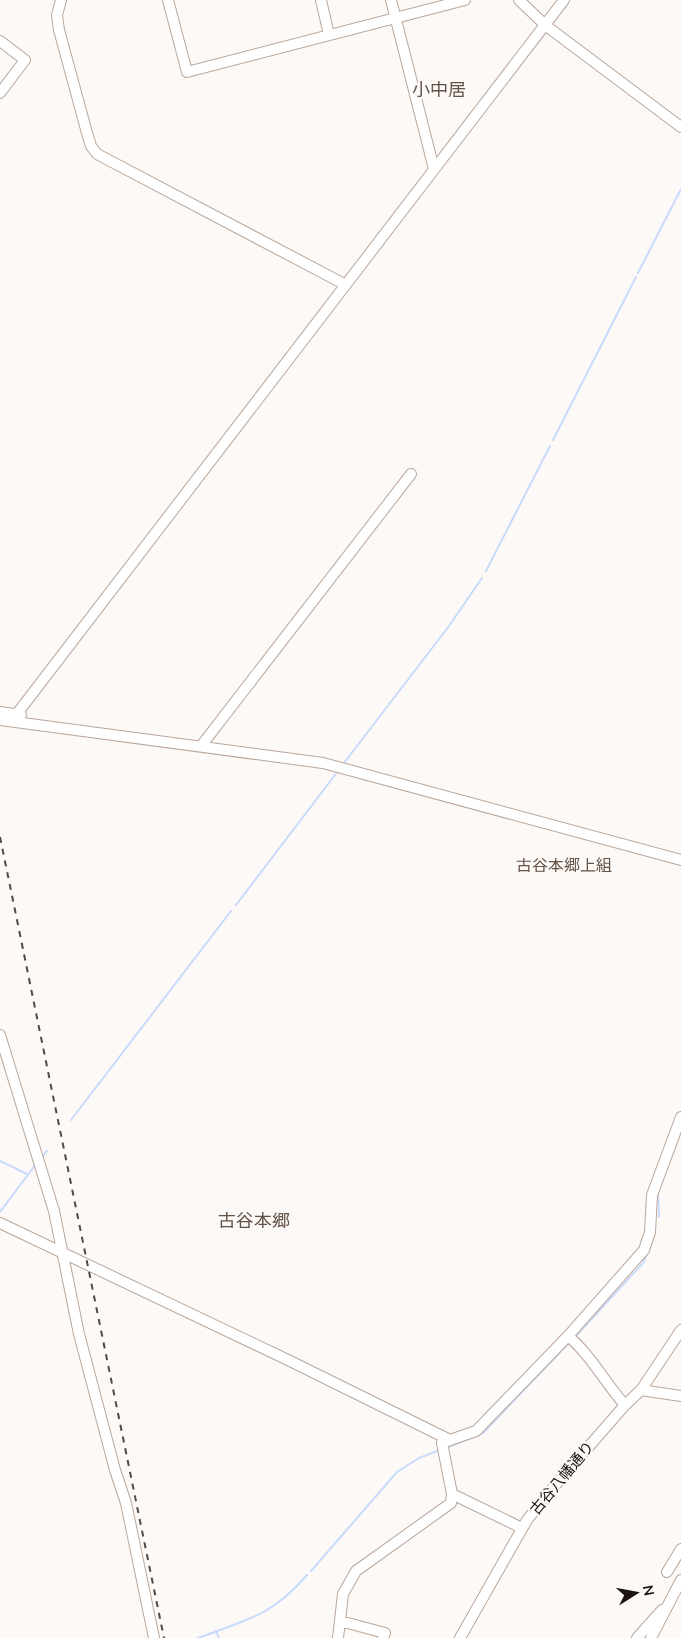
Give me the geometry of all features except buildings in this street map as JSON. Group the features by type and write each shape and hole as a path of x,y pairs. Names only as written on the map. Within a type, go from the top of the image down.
{"street":[{"path":"62,0 57,14 59,30 87,133 91,146 97,154 346,285"},
{"path":"168,0 187,72 465,0"},
{"path":"321,0 328,35"},
{"path":"392,0 434,169"},
{"path":"519,0 545,25 681,128"},
{"path":"16,715 564,0"},
{"path":"0,41 25,60 0,93"},
{"path":"201,746 411,474"},
{"path":"0,712 127,730 135,737"},
{"path":"0,720 334,765 681,860"},
{"path":"0,726 126,742 135,737"},
{"path":"0,1035 54,1212 82,1343 115,1470 126,1503 154,1638"},
{"path":"338,1638 343,1594 356,1571 452,1503 442,1443 476,1431 568,1336 644,1250 650,1232 652,1195 681,1118"},
{"path":"0,1223 315,1372 450,1440"},
{"name":"古谷八幡通り","path":"460,1638 522,1528 551,1490 625,1405 641,1390 681,1330"},
{"path":"568,1336 579,1345 610,1389 625,1405"},
{"path":"641,1390 681,1396"},
{"path":"452,1494 522,1528"},
{"path":"667,1572 681,1549"},
{"path":"651,1638 680,1583"},
{"path":"637,1638 665,1606 669,1606"},
{"path":"340,1621 385,1633 383,1638"}],"waterway":[{"path":"638,273 681,189"},
{"path":"553,440 636,277"},
{"path":"486,571 550,446"},
{"path":"344,763 449,626 482,578"},
{"path":"236,905 338,771"},
{"path":"71,1120 231,911"},
{"path":"41,1158 47,1151"},
{"path":"0,1161 27,1174"},
{"path":"0,1212 36,1164"},
{"path":"658,1192 659,1217"},
{"path":"575,1337 643,1263 648,1252"},
{"path":"446,1448 483,1433 570,1342"},
{"path":"311,1571 397,1472 419,1458 440,1450"},
{"path":"198,1638 244,1621 270,1608 282,1600 307,1575"},
{"path":"216,1631 219,1638"}],"railway":[{"path":"0,837 164,1638"}],"district":[{"name":"小中居","path":"439,90"},
{"name":"古谷本郷上組","path":"564,865"},
{"name":"古谷本郷","path":"254,1221"}]}
